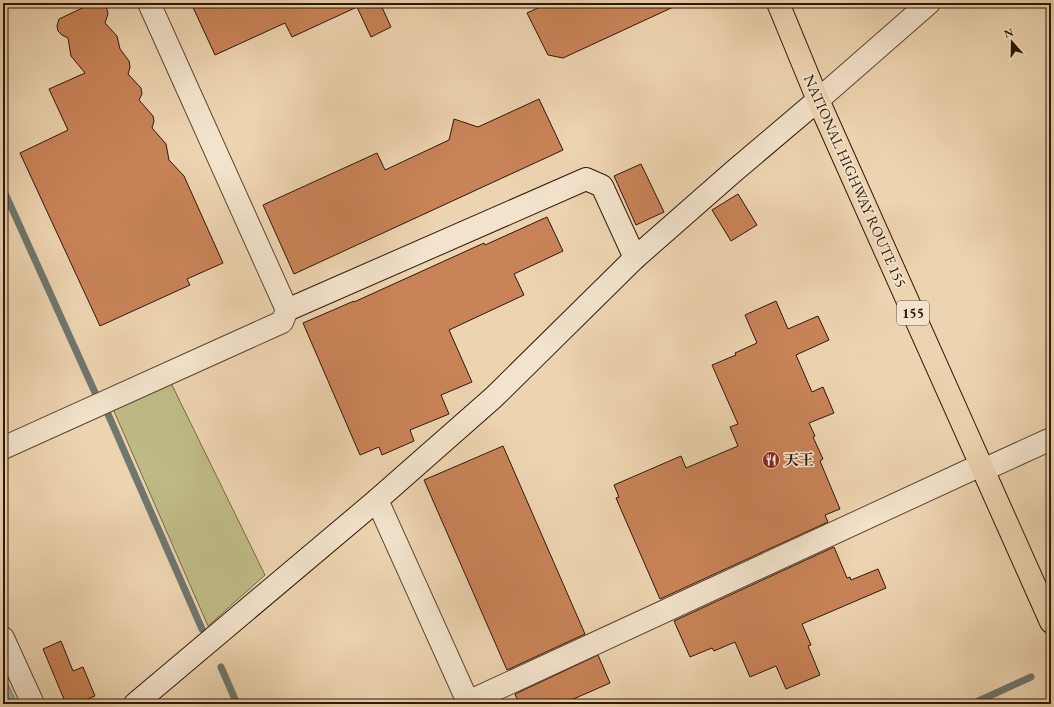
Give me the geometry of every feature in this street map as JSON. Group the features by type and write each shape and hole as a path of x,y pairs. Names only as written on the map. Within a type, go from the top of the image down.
{"highway":[{"name":"NATIONAL HIGHWAY ROUTE 155","path":"778,3 818,100 1051,622"}],"street":[{"path":"149,3 287,310"},
{"path":"135,704 377,500 494,397 635,258 929,3"},
{"path":"3,448 282,322 287,310 586,179 602,186 635,258"},
{"path":"377,500 468,702 982,468 1051,439"},
{"path":"3,638 33,704"}],"shaded area":[{"path":"171,383 265,575 208,626 113,409"}],"water":[{"path":"3,674 17,704 3,704"}],"building":[{"path":"93,3 100,3 107,9 108,14 105,23 117,36 120,49 129,61 130,67 128,74 141,88 142,94 139,100 153,116 154,121 152,128 166,144 169,160 184,176 223,263 187,279 190,285 100,326 20,153 68,130 49,89 85,73 71,56 68,38 58,31 57,26 59,19"},
{"path":"191,3 380,3 391,27 371,37 357,7 292,37 285,23 215,55"},
{"path":"549,3 682,3 563,58 548,55 527,13"},
{"path":"539,99 563,150 294,274 263,205 377,153 385,170 449,140 454,119 478,127"},
{"path":"641,164 664,212 636,225 614,176"},
{"path":"738,194 757,225 731,241 712,210"},
{"path":"547,217 563,251 514,274 524,295 449,330 472,382 441,395 449,414 410,430 414,441 382,455 379,447 360,455 303,323 354,302 484,243 485,245"},
{"path":"776,301 788,329 818,316 829,340 796,355 812,392 823,387 834,413 809,423 815,436 813,437 823,459 820,461 840,509 825,515 828,522 660,599 616,498 619,497 614,485 681,456 686,468 738,446 730,427 738,424 712,365 736,355 735,353 757,343 745,315"},
{"path":"503,446 585,634 507,670 424,480"},
{"path":"834,547 847,578 850,577 851,580 878,569 886,588 802,624 811,645 808,646 820,675 786,689 776,666 750,677 735,642 714,651 712,648 690,657 674,621"},
{"path":"61,641 73,671 83,667 95,696 75,704 66,704 43,649"},
{"path":"598,655 610,683 562,704 519,704 515,694"}],"waterway":[{"path":"3,189 97,397"},
{"path":"108,414 202,629"},
{"path":"221,667 237,704"},
{"path":"972,704 1031,677"}],"place":[{"name":"天王","path":"771,460"}]}
